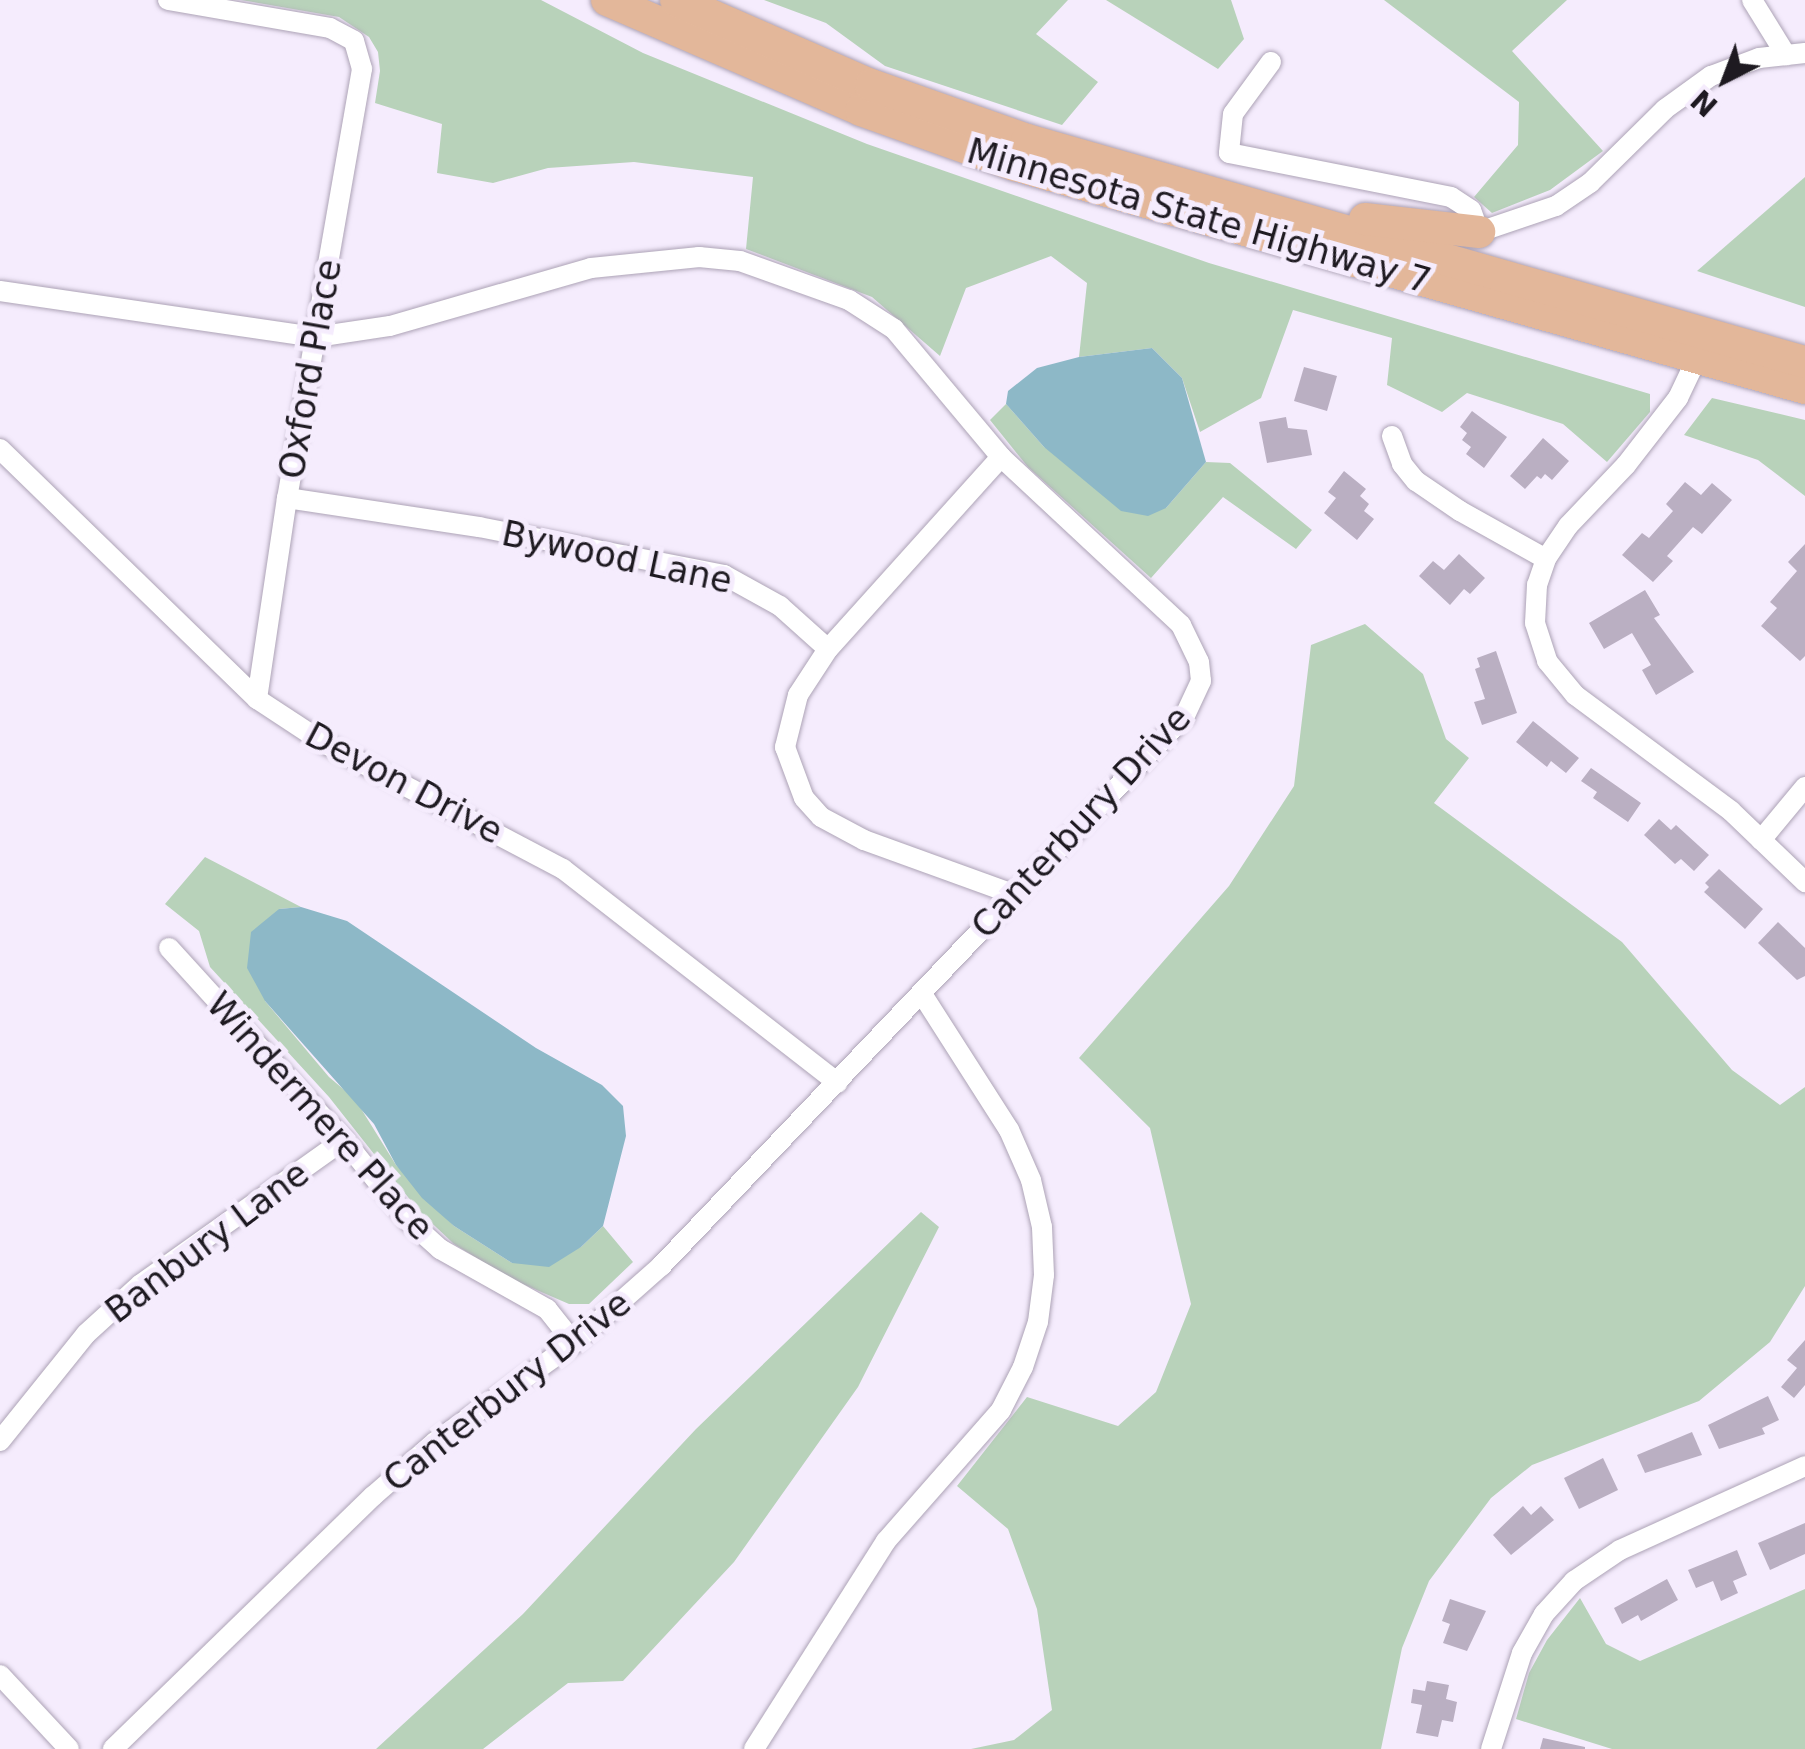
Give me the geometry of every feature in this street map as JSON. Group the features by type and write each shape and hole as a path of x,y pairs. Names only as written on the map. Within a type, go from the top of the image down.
{"main road":[{"name":"Minnesota State Highway 7","path":"607,0 861,110 1014,165 1805,388"},
{"name":"Minnesota State Highway 7","path":"676,0 872,84 1009,134 1805,362"},
{"path":"1248,204 1271,200 1401,225 1479,232"}],"street":[{"name":"Oxford Place","path":"168,0 330,28 354,41 362,69 287,498 257,699"},
{"path":"1752,0 1796,54"},
{"path":"1272,62 1233,114 1229,153 1451,197 1470,210 1479,232 1502,227 1567,199 1617,162 1675,101 1711,76 1759,58 1796,54"},
{"name":"Canterbury Drive","path":"0,291 316,336 390,326 591,268 699,257 740,261 849,300 872,312 912,348 1001,456 1181,625 1193,643 1201,681 1184,717 637,1290 574,1343 448,1432 373,1496 113,1749"},
{"path":"1697,358 1678,398 1626,465 1568,526 1546,558 1537,584 1535,622 1547,661 1595,714 1674,765 1805,882"},
{"path":"1392,436 1402,464 1416,481 1460,511 1546,558"},
{"name":"Devon Drive","path":"0,449 257,699 324,743 563,869 838,1083"},
{"path":"1001,456 828,649 798,695 789,718 785,746 804,798 845,832 1016,894"},
{"name":"Bywood Lane","path":"287,498 479,527 724,575 780,606 828,649"},
{"path":"1760,840 1805,787"},
{"name":"Windermere Place","path":"170,948 344,1140 409,1221 440,1249 547,1309 574,1343"},
{"path":"754,1749 886,1541 1001,1410 1023,1367 1038,1322 1044,1275 1042,1228 1031,1180 1009,1130 922,994"},
{"name":"Banbury Lane","path":"0,1441 86,1334 141,1284 344,1140"},
{"path":"1492,1749 1522,1654 1544,1614 1574,1580 1620,1550 1805,1466"},
{"path":"0,1675 70,1749"}],"green space":[{"path":"241,0 541,0 643,53 867,144 1209,263 1650,394 1650,412 1607,462 1563,424 1467,393 1442,412 1387,385 1392,338 1293,310 1261,398 1200,432 1182,378 1152,348 1079,357 1087,283 1051,256 966,288 940,356 872,297 746,249 753,177 634,162 548,168 493,183 437,173 442,124 375,103 380,71 378,52 369,37 339,17"},
{"path":"764,0 1068,0 1036,34 1098,82 1062,125 885,66 826,23"},
{"path":"1106,0 1231,0 1244,39 1218,69"},
{"path":"1384,0 1567,0 1512,51 1603,151 1550,190 1492,213 1474,197 1518,145 1519,102"},
{"path":"1805,177 1805,307 1697,271"},
{"path":"1712,398 1805,420 1805,496 1758,460 1684,435"},
{"path":"1006,404 1044,447 1166,508 1206,462 1230,463 1312,530 1296,549 1223,497 1151,578 1028,467 990,420"},
{"path":"1365,624 1423,674 1446,739 1469,758 1434,803 1622,942 1732,1070 1780,1105 1805,1087 1805,1286 1770,1342 1699,1401 1532,1465 1491,1498 1429,1581 1402,1648 1381,1749 971,1749 1014,1740 1052,1710 1037,1609 1008,1529 957,1486 1027,1397 1118,1426 1156,1392 1191,1304 1150,1128 1079,1058 1229,886 1294,786 1311,645"},
{"path":"205,857 301,907 279,909 265,1001 329,1077 355,1099 396,1165 454,1226 512,1263 581,1247 603,1226 633,1262 589,1304 569,1304 509,1278 454,1244 419,1211 329,1097 210,967 199,931 165,904"},
{"path":"921,1212 939,1227 858,1387 734,1562 623,1681 568,1683 483,1749 376,1749 523,1614 696,1429"},
{"path":"1805,1589 1805,1749 1612,1749 1516,1719 1529,1673 1547,1640 1580,1598 1606,1644 1640,1661"}],"water":[{"path":"1152,348 1182,378 1206,462 1166,508 1148,516 1121,511 1044,447 1006,404 1008,391 1037,368 1079,357"},
{"path":"301,907 347,921 536,1048 602,1085 623,1106 626,1136 603,1226 581,1247 549,1267 512,1263 454,1226 422,1198 396,1165 374,1124 265,1001 247,968 251,932 279,909"}],"building":[{"path":"1304,367 1337,376 1327,411 1294,401"},
{"path":"1472,411 1507,437 1484,468 1466,454 1471,447 1462,440 1467,433 1460,427"},
{"path":"1286,417 1288,428 1307,430 1312,455 1267,463 1259,422"},
{"path":"1543,438 1569,461 1552,480 1545,474 1541,479 1537,476 1525,489 1510,476"},
{"path":"1344,471 1366,489 1360,496 1369,504 1364,511 1374,519 1357,540 1324,513 1336,498 1328,492"},
{"path":"1685,482 1701,495 1712,483 1732,500 1702,534 1693,527 1667,556 1673,561 1653,582 1622,555 1642,533 1649,538 1673,511 1666,504"},
{"path":"1805,544 1805,656 1800,661 1761,626 1777,608 1770,602 1797,571 1788,562"},
{"path":"1459,554 1485,578 1470,594 1464,589 1450,605 1419,576 1433,561 1444,570"},
{"path":"1645,590 1660,615 1654,618 1694,672 1656,695 1642,670 1651,665 1632,633 1604,649 1589,623"},
{"path":"1496,651 1517,713 1482,725 1474,702 1485,699 1475,669 1480,667 1477,658"},
{"path":"1533,721 1579,758 1566,773 1551,761 1547,767 1516,742"},
{"path":"1591,768 1641,803 1628,822 1593,798 1597,792 1581,781"},
{"path":"1659,819 1671,830 1676,825 1709,855 1694,871 1681,859 1675,864 1644,835"},
{"path":"1719,869 1763,909 1745,929 1704,892 1709,887 1705,883"},
{"path":"1778,922 1805,948 1805,976 1797,980 1758,943"},
{"path":"1805,1340 1805,1385 1794,1398 1781,1387 1797,1368 1787,1360"},
{"path":"1768,1396 1779,1420 1762,1428 1765,1434 1719,1449 1708,1425"},
{"path":"1692,1432 1702,1455 1645,1473 1637,1455"},
{"path":"1603,1458 1618,1490 1579,1509 1564,1478"},
{"path":"1523,1506 1531,1515 1541,1506 1554,1520 1511,1555 1493,1535"},
{"path":"1805,1523 1805,1554 1770,1570 1758,1543"},
{"path":"1737,1550 1747,1575 1733,1581 1738,1593 1721,1601 1713,1581 1696,1588 1688,1570"},
{"path":"1667,1579 1678,1600 1641,1621 1638,1615 1622,1624 1614,1608"},
{"path":"1450,1599 1486,1611 1467,1651 1443,1643 1450,1624 1442,1621"},
{"path":"1427,1681 1449,1685 1446,1699 1457,1702 1453,1722 1442,1720 1438,1737 1416,1733 1422,1705 1411,1703 1413,1689 1425,1691"},
{"path":"1543,1738 1585,1747 1585,1749 1540,1749"}]}
